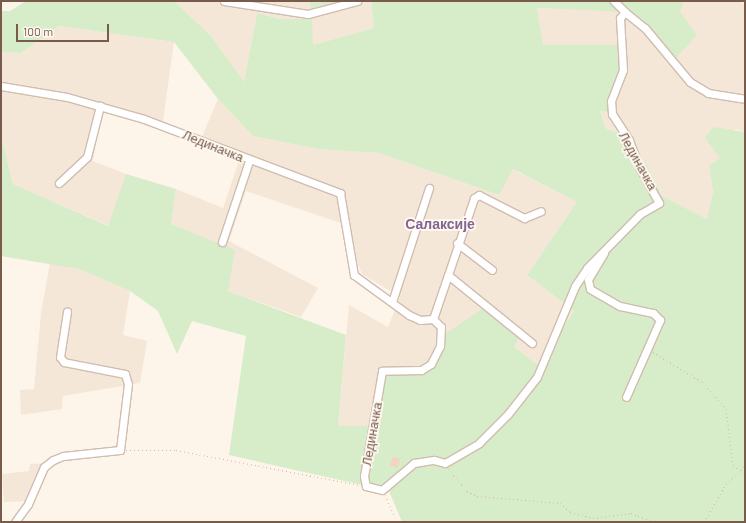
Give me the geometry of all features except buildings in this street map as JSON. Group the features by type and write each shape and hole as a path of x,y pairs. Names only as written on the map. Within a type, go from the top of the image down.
{"street":[{"path":"224,1 308,14 357,1"},
{"path":"614,1 645,28 690,82 708,93 745,99"},
{"name":"Лединачка","path":"445,464 479,443 508,414 537,377 575,286 594,258 604,253 640,214 659,203 640,169 629,140 612,114 611,101 623,70 620,18 625,12"},
{"name":"Лединачка","path":"1,86 34,89 144,119 249,161 340,193 354,275 420,320 433,319 439,323 441,332 440,346 431,364 421,370 382,371 364,476 366,486"},
{"path":"59,183 87,157 100,106"},
{"path":"222,242 249,161"},
{"path":"392,302 429,188"},
{"path":"433,319 457,243 474,198 479,195 524,218 542,211"},
{"path":"457,243 492,270"},
{"path":"604,253 588,280 590,289 620,306 659,316 626,397"},
{"path":"448,275 532,342"},
{"path":"15,522 28,504 44,467 53,460 63,456 120,450 128,384 125,374 64,362 60,357 67,312"},
{"path":"366,486 382,490 414,463 434,460 445,464"}],"path":[{"path":"645,350 657,353 714,392 726,409 733,465 738,469"},
{"path":"120,450 176,450 366,486"},
{"path":"445,464 460,484 477,496 560,503 570,512 593,518 631,513 654,522"},
{"path":"704,522 738,469 745,466"},
{"path":"382,490 397,522"}],"shaded area":[{"path":"174,1 310,1 311,11 343,1 371,1 374,28 313,45 311,19 280,19 257,13 244,83 211,36"},
{"path":"684,1 740,1 745,5 745,132 735,129 721,158 709,166 713,192 707,219 662,196 647,165 620,133 606,129 600,111 613,113 542,45 537,8 680,12"},
{"path":"59,26 174,42 162,128 102,109 93,161 126,174 109,226 13,184 1,135 1,52 21,53"},
{"path":"218,99 253,136 318,149 379,153 499,195 512,169 577,202 527,275 574,311 538,365 514,347 445,334 429,372 374,426 338,426 349,305 388,327 400,297 362,274 341,223 246,191 229,241 318,288 301,317 228,291 171,224 176,189 223,208 238,163 198,146"},
{"path":"50,263 79,269 130,291 123,335 147,341 140,383 63,396 62,409 21,415 20,390 34,389 41,313"},
{"path":"50,463 32,501 4,502 2,474 29,471 30,464"}],"green space":[{"path":"26,1 174,1 211,36 244,82 257,13 280,19 312,19 313,45 374,28 371,1 684,1 680,12 697,35 673,61 628,12 537,8 543,45 624,45 613,113 600,111 606,129 620,133 647,165 662,196 707,219 713,192 709,166 720,158 705,138 713,127 745,132 745,522 402,522 389,491 229,455 246,336 192,321 177,354 158,311 130,291 79,269 1,256 1,135 13,184 108,226 126,174 176,189 171,224 235,250 228,291 346,335 338,426 374,426 384,370 429,372 445,334 482,309 520,335 514,347 538,365 574,311 527,275 577,202 513,169 499,195 379,153 318,149 253,136 218,99 174,42 59,26 21,53 1,52 1,11 10,11"},
{"path":"310,1 343,1 311,11"}],"district":[{"name":"Салаксије","path":"440,224"}]}
